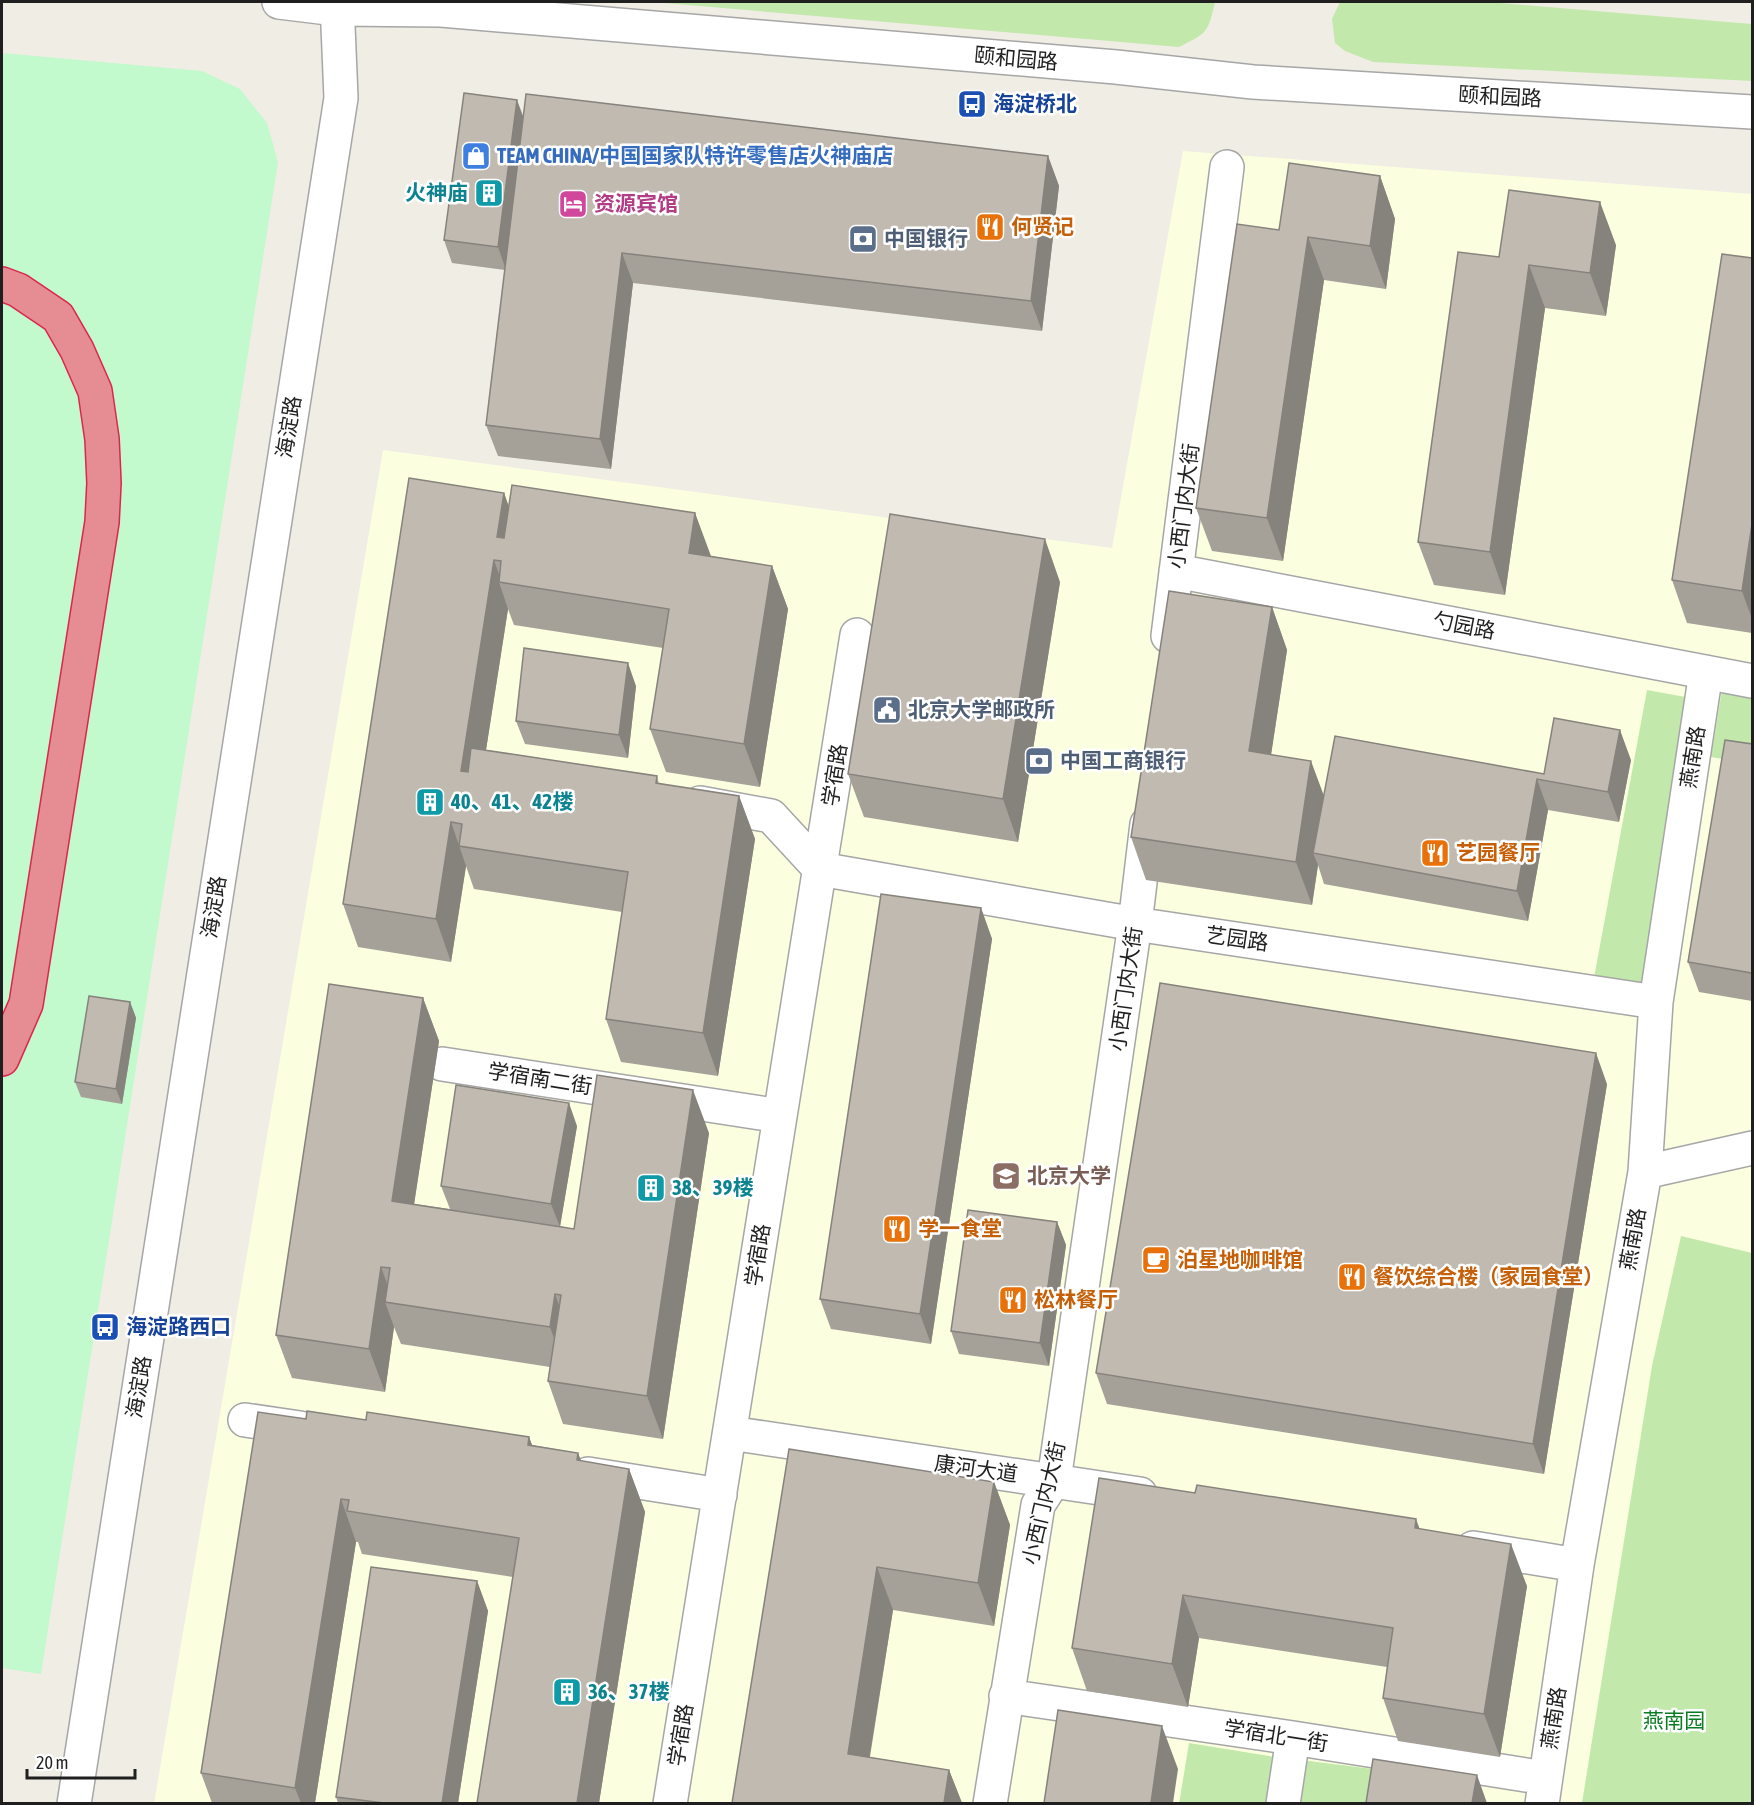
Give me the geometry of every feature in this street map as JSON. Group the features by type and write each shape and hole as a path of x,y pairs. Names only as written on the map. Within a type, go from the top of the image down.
{"highway":[{"path":"2,284 18,290 57,317 77,350 95,391 102,438 104,483 102,522 26,1004 2,1059"}],"street":[{"name":"颐和园路","path":"279,2 441,10 1116,67 1253,82 1752,112"},
{"name":"海淀路","path":"74,1803 341,98 336,5"},
{"name":"小西门内大街","path":"1165,666 1227,167"},
{"name":"勺园路","path":"1176,572 1752,681"},
{"name":"学宿路","path":"670,1803 857,635"},
{"name":"燕南路","path":"1543,1791 1578,1565 1645,1173 1656,1002 1706,672"},
{"name":"小西门内大街","path":"990,1803 1038,1505 1054,1480 1135,924 1150,795"},
{"path":"666,797 771,816 820,869"},
{"name":"艺园路","path":"820,869 1135,924 1656,1002"},
{"name":"学宿南二街","path":"442,1064 780,1116"},
{"path":"1645,1173 1752,1148"},
{"path":"245,1420 325,1432"},
{"name":"康河大道","path":"730,1433 1167,1498"},
{"path":"556,1468 720,1495"},
{"path":"1442,1543 1578,1565"},
{"name":"学宿北一街","path":"1006,1696 1293,1738 1543,1791"},
{"path":"1283,1803 1293,1738"}],"shaded area":[{"name":"北京大学","path":"1183,151 1752,194 1752,1803 154,1804 383,450 1112,548"}],"green space":[{"path":"652,2 1215,2 1205,31 1179,47"},
{"path":"1340,2 1488,2 1752,24 1752,81 1373,62 1345,51 1335,43 1332,19"},
{"path":"2,53 202,71 240,89 267,123 278,162 41,1674 2,1668"},
{"path":"1647,690 1691,698 1646,985 1594,978"},
{"path":"1722,690 1752,696 1752,764 1711,757"},
{"name":"燕南园","path":"1681,1236 1752,1253 1752,1803 1582,1803 1652,1366"},
{"path":"1189,1743 1275,1757 1268,1803 1179,1804"},
{"path":"1301,1760 1373,1769 1368,1803 1293,1804"}],"building":[{"name":"火神庙","path":"464,93 517,100 498,247 444,240"},
{"name":"资源宾馆","path":"526,94 1048,156 1031,301 622,253 600,439 486,425"},
{"path":"1289,163 1380,176 1370,246 1308,237 1267,518 1196,508 1237,224 1279,230"},
{"path":"1509,190 1600,202 1590,273 1529,265 1490,552 1418,542 1458,252 1499,257"},
{"path":"1722,254 1752,258 1752,524 1742,591 1672,580"},
{"name":"40、41、42楼","path":"409,478 504,493 497,537 504,538 512,485 695,513 689,553 772,566 744,744 650,729 669,609 499,582 501,561 494,560 461,771 468,772 471,748 657,776 656,783 739,796 703,1033 606,1019 628,872 459,846 462,824 451,822 436,919 343,904"},
{"path":"890,514 1045,539 1003,799 848,774"},
{"path":"1169,591 1272,607 1249,751 1311,761 1296,862 1131,837"},
{"path":"524,648 628,663 619,735 516,721"},
{"name":"艺园餐厅","path":"1554,718 1620,730 1608,792 1537,779 1517,891 1313,853 1335,736 1544,774"},
{"path":"1725,740 1752,744 1752,973 1688,962"},
{"name":"学一食堂","path":"881,894 981,908 920,1314 820,1299"},
{"name":"餐饮综合楼（家园食堂）","path":"1160,983 1596,1053 1533,1444 1096,1373"},
{"name":"38、39楼","path":"329,984 423,998 392,1201 574,1229 597,1075 693,1090 647,1396 548,1381 561,1295 555,1294 550,1327 385,1302 390,1268 381,1267 369,1349 276,1335"},
{"path":"89,996 130,1002 116,1089 75,1082"},
{"path":"456,1085 569,1103 551,1204 441,1186"},
{"name":"松林餐厅","path":"968,1210 1057,1222 1040,1343 951,1331"},
{"name":"36、37楼","path":"307,1411 366,1420 367,1412 529,1437 528,1445 578,1453 577,1460 629,1469 577,1803 477,1803 519,1538 347,1511 349,1500 341,1499 295,1788 201,1773 258,1412 306,1419"},
{"path":"789,1449 994,1482 978,1583 877,1567 848,1754 949,1770 944,1803 732,1803"},
{"path":"1099,1478 1195,1493 1197,1485 1416,1519 1415,1528 1511,1544 1484,1714 1383,1698 1393,1628 1183,1595 1172,1664 1072,1648"},
{"path":"371,1567 477,1581 442,1803 384,1803 336,1797"},
{"path":"1058,1710 1162,1726 1151,1803 1044,1803"},
{"path":"1373,1759 1477,1775 1472,1803 1366,1803"}],"place":[{"name":"海淀桥北","path":"972,104"},
{"name":"TEAM CHINA/中国国家队特许零售店火神庙店","path":"476,156"},
{"name":"火神庙","path":"489,193"},
{"name":"资源宾馆","path":"573,204"},
{"name":"何贤记","path":"990,227"},
{"name":"中国银行","path":"863,239"},
{"name":"北京大学邮政所","path":"887,710"},
{"name":"中国工商银行","path":"1039,761"},
{"name":"40、41、42楼","path":"430,802"},
{"name":"艺园餐厅","path":"1435,853"},
{"name":"北京大学","path":"1006,1176"},
{"name":"38、39楼","path":"651,1188"},
{"name":"学一食堂","path":"897,1229"},
{"name":"泊星地咖啡馆","path":"1156,1260"},
{"name":"餐饮综合楼（家园食堂）","path":"1352,1277"},
{"name":"松林餐厅","path":"1013,1300"},
{"name":"海淀路西口","path":"105,1327"},
{"name":"36、37楼","path":"567,1692"}]}
